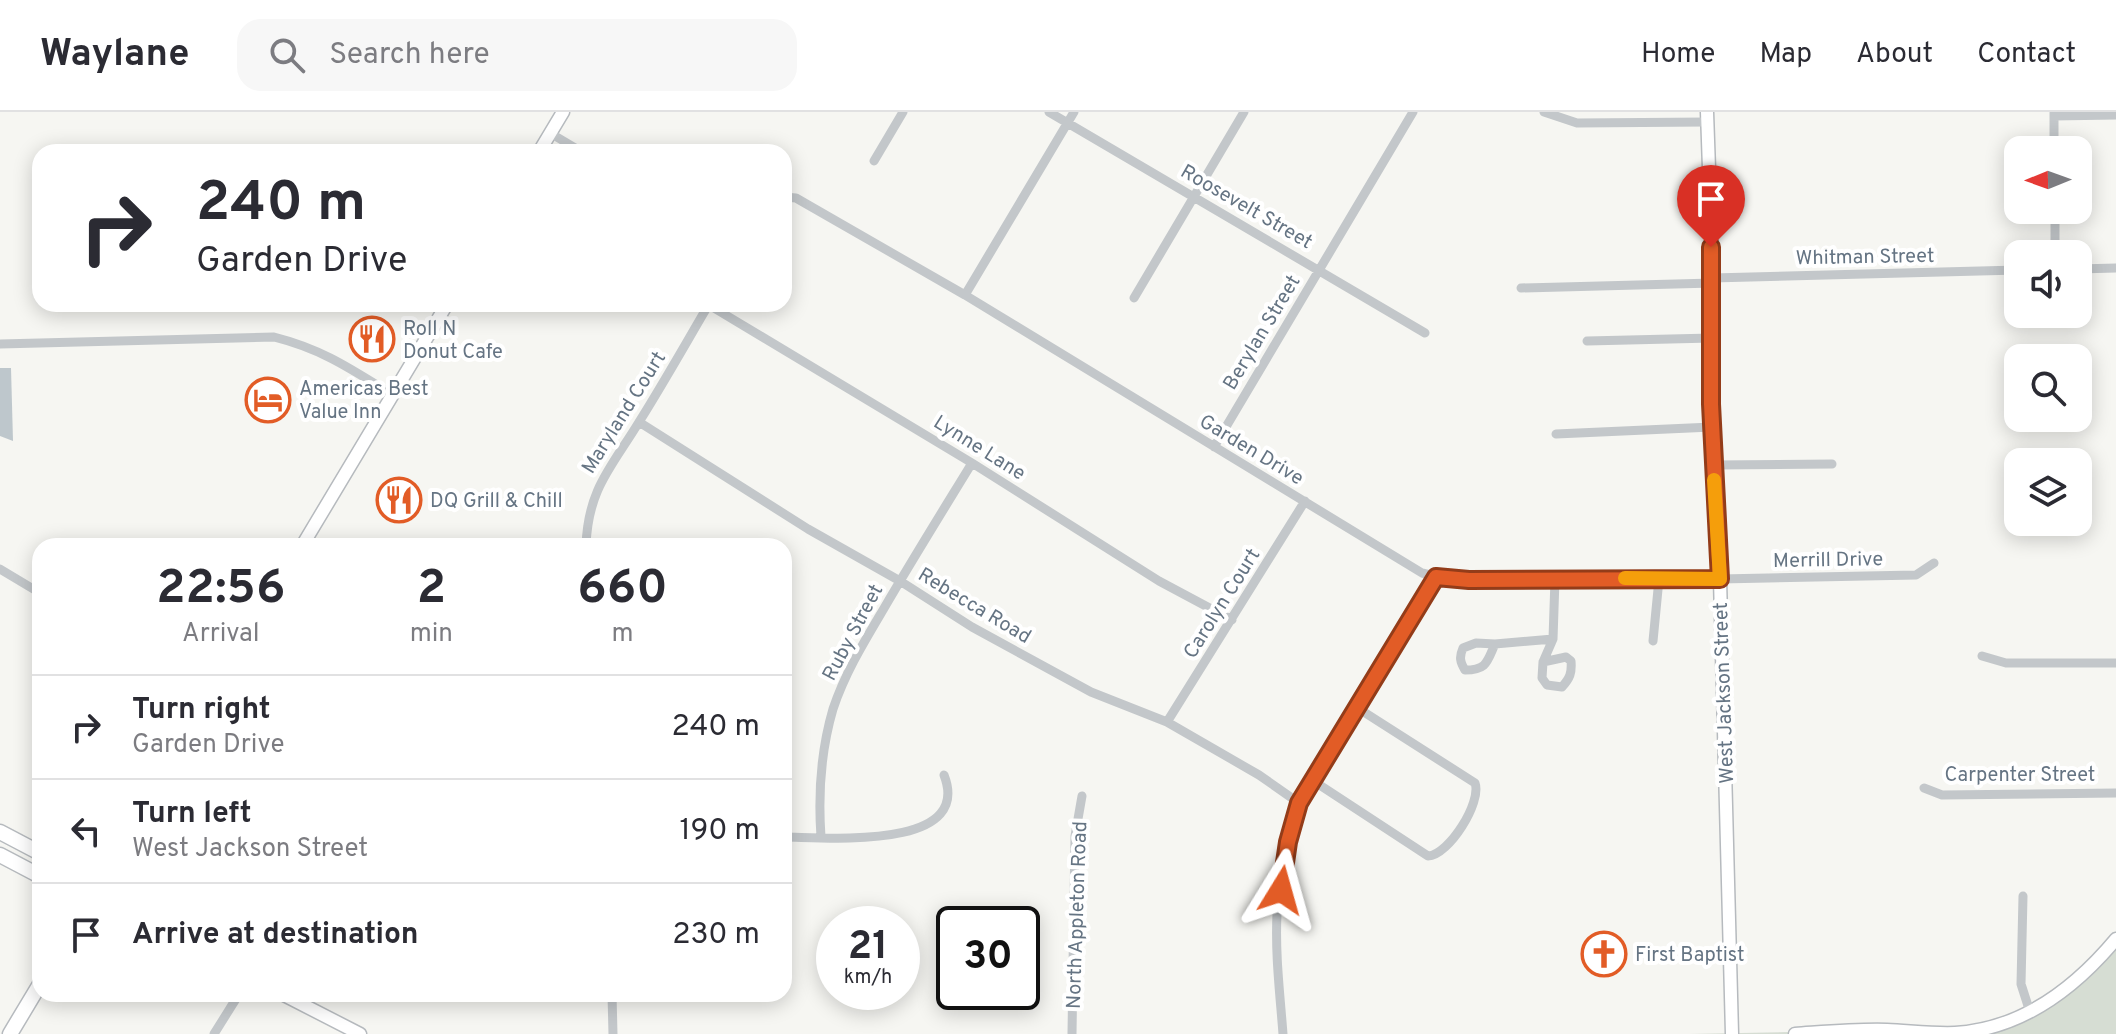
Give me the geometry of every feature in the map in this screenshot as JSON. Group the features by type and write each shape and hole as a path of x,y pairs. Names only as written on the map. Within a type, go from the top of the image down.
{"main road":[{"path":"0,832 32,849"},
{"path":"0,855 32,872"},
{"path":"10,1034 32,997"}],"street":[{"path":"544,144 563,112"},
{"path":"874,161 903,112"},
{"name":"Roosevelt Street","path":"1049,112 1425,333"},
{"path":"965,295 1074,112"},
{"path":"1134,298 1244,112"},
{"name":"Berylan Street","path":"1214,447 1413,112"},
{"path":"1544,112 1577,123 1707,117"},
{"path":"2054,136 2054,114 2116,115"},
{"name":"West Jackson Street","path":"1707,117 1713,280 1713,465 1720,579 1732,1034"},
{"path":"550,133 569,144"},
{"name":"Garden Drive","path":"792,198 965,295 1410,567 1447,579 1720,579"},
{"path":"2092,269 2116,268"},
{"name":"Whitman Street","path":"1521,288 2004,270"},
{"path":"307,538 442,312"},
{"name":"Maryland Court","path":"586,538 593,497 602,477 705,312"},
{"name":"Lynne Lane","path":"721,312 972,463 1159,581 1232,620"},
{"path":"0,344 274,337 307,345 393,395"},
{"path":"1587,341 1712,338"},
{"name":"Rebecca Road","path":"639,422 808,529 900,581 972,627 1091,692 1167,722 1259,775 1299,803"},
{"path":"1556,434 1712,427"},
{"name":"Ruby Street","path":"821,837 821,778 833,710 846,676 972,463"},
{"path":"1713,465 1832,464"},
{"name":"Carolyn Court","path":"1167,722 1305,501"},
{"name":"Merrill Drive","path":"1720,579 1916,575 1934,563"},
{"path":"0,569 32,588"},
{"path":"1283,1034 1277,914 1288,842 1299,803 1436,577"},
{"path":"1543,662 1553,639 1555,579"},
{"path":"1653,641 1659,579"},
{"path":"1495,644 1553,639"},
{"path":"1982,656 2006,663 2116,663"},
{"path":"1312,780 1428,856 1444,851 1462,824 1476,798 1475,783 1356,707"},
{"path":"792,837 887,837 919,827 943,810 947,798 944,775"},
{"name":"Carpenter Street","path":"1924,788 1942,795 2116,793"},
{"name":"North Appleton Road","path":"1072,1034 1075,836 1082,796"},
{"path":"2023,896 2021,984 2030,1012"},
{"path":"1795,1034 1886,1030 1954,1033 1988,1029 2030,1012 2071,987 2116,939"},
{"path":"214,1034 234,1002"},
{"path":"298,1002 360,1034"},
{"path":"612,1002 613,1034"}],"shaded area":[{"path":"0,368 11,368 13,441 0,436"},
{"path":"2116,936 2116,1034 1689,1034 1886,1030 1954,1033 2030,1012"}],"slow traffic":[{"path":"1625,578 1720,579 1714,480"}],"place":[{"name":"Roll N Donut Cafe","path":"372,339"},
{"name":"Americas Best Value Inn","path":"268,400"},
{"name":"DQ Grill & Chill","path":"399,500"},
{"name":"First Baptist","path":"1604,954"}],"route":[{"path":"1281,890 1288,842 1299,803 1436,577 1469,580 1720,579 1711,404 1711,247"}]}
